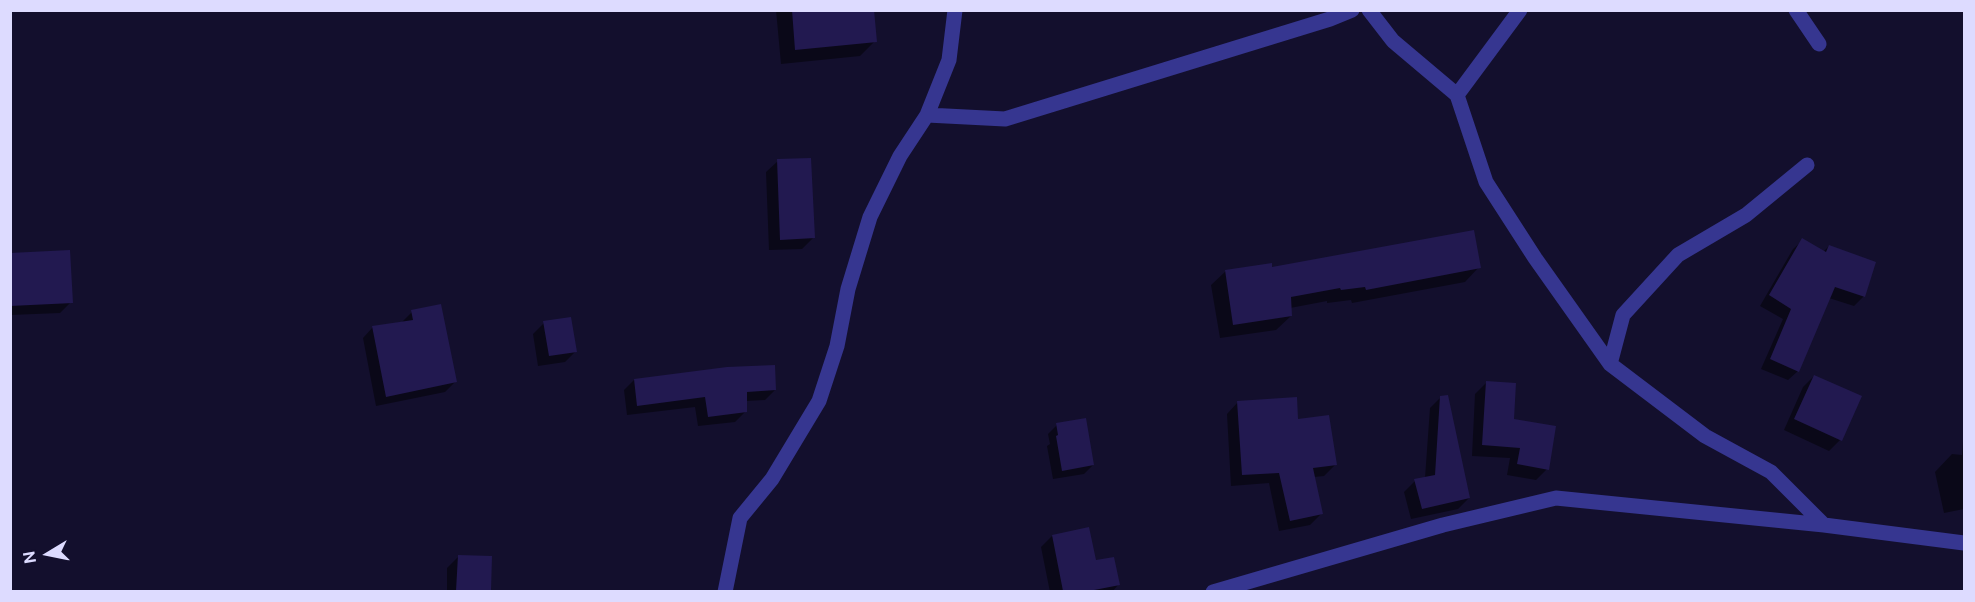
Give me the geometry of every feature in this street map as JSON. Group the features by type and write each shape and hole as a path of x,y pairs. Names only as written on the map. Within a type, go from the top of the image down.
{"street":[{"path":"725,591 740,518 772,479 819,400 837,346 848,289 870,217 900,156 927,115 949,60 955,10"},
{"path":"927,115 1005,118 1352,10"},
{"path":"1369,10 1393,41 1457,95 1486,182 1535,258 1610,364 1705,436 1771,472 1824,525"},
{"path":"1457,95 1520,10"},
{"path":"1796,10 1819,44"},
{"path":"1610,364 1623,315 1678,255 1746,215 1807,165"},
{"path":"1213,591 1443,525 1556,498 1824,525 1965,543"}],"building":[{"path":"792,10 874,10 877,42 795,50"},
{"path":"811,158 815,238 780,240 777,159"},
{"path":"1474,230 1481,268 1366,290 1365,287 1341,290 1340,288 1291,297 1292,316 1233,325 1225,270 1272,263 1272,267"},
{"path":"1802,238 1826,252 1829,245 1876,262 1865,297 1835,287 1799,372 1770,359 1791,309 1769,295"},
{"path":"70,250 73,303 10,306 10,253"},
{"path":"441,304 457,382 386,397 372,326 413,320 411,310"},
{"path":"571,317 577,352 549,356 543,321"},
{"path":"775,365 776,390 747,392 747,412 708,417 705,397 637,406 634,379 727,367"},
{"path":"1814,375 1862,396 1842,441 1794,419"},
{"path":"1486,381 1516,383 1514,419 1556,426 1549,470 1517,464 1520,448 1482,445"},
{"path":"1448,395 1470,498 1422,509 1414,479 1435,475 1440,396"},
{"path":"1297,397 1298,419 1329,415 1337,465 1313,468 1323,514 1290,521 1279,473 1242,475 1237,401"},
{"path":"1086,418 1094,465 1062,471 1056,423"},
{"path":"1089,527 1096,560 1114,557 1120,585 1089,591 1063,591 1052,535"},
{"path":"458,555 492,556 491,591 456,591"}]}
